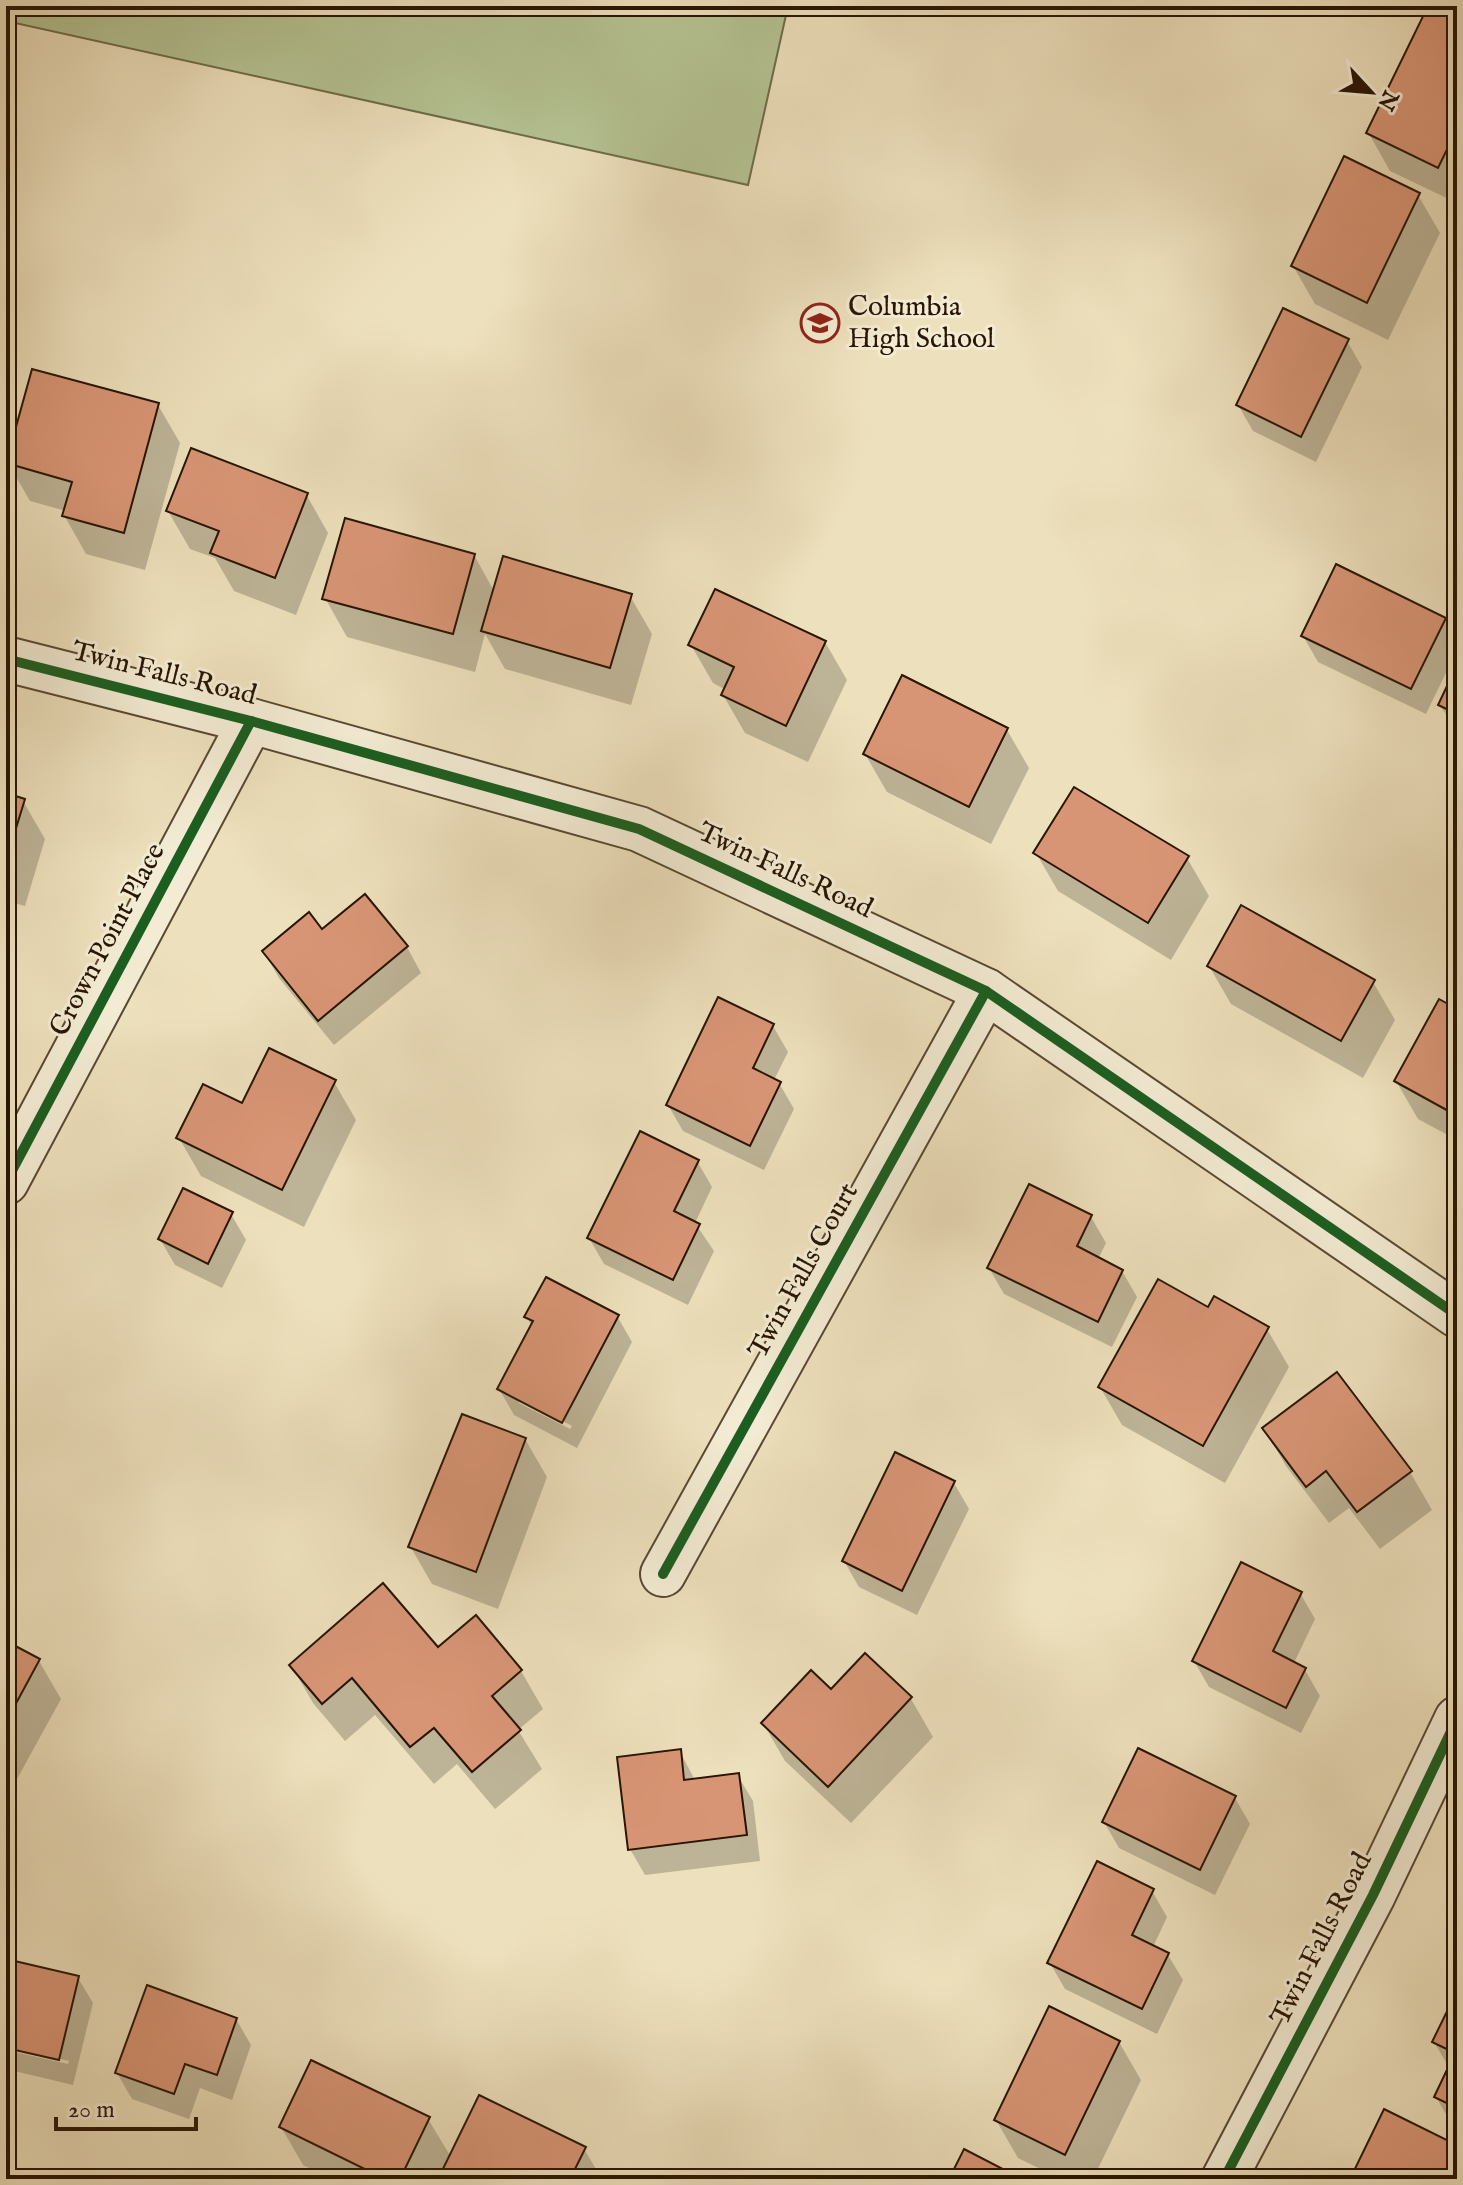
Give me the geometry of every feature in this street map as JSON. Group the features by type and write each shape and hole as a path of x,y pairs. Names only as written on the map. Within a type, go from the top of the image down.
{"street":[{"name":"Twin Falls Road","path":"6,659 251,721 639,829 986,991 1457,1315"},
{"name":"Crown Point Place","path":"6,1182 251,721"},
{"name":"Twin Falls Court","path":"663,1574 986,991"},
{"name":"Twin Falls Road","path":"1224,2179 1373,1895 1457,1719"}],"green space":[{"path":"6,6 788,6 748,185 6,21"}],"building":[{"path":"1428,6 1457,20 1457,129 1438,168 1366,133"},
{"path":"1344,156 1420,193 1367,303 1291,266"},
{"path":"1283,308 1349,339 1301,437 1236,405"},
{"path":"32,369 159,403 124,533 62,516 72,482 6,463"},
{"path":"191,448 308,493 275,578 210,553 219,531 166,511"},
{"path":"345,518 475,554 453,634 322,599"},
{"path":"503,556 632,594 610,668 481,631"},
{"path":"1336,564 1446,618 1411,689 1301,636"},
{"path":"715,589 826,641 786,726 721,695 734,667 688,645"},
{"path":"1457,665 1457,714 1438,705"},
{"path":"902,675 1008,728 969,807 863,754"},
{"path":"1074,787 1189,856 1148,923 1033,853"},
{"path":"6,793 25,799 6,861"},
{"path":"365,894 408,946 318,1021 262,951 309,912 322,929"},
{"path":"1241,905 1375,980 1341,1041 1207,966"},
{"path":"718,997 774,1024 753,1068 781,1082 750,1146 666,1105"},
{"path":"1439,999 1457,1009 1457,1103 1452,1113 1394,1081"},
{"path":"269,1048 336,1080 282,1190 176,1138 203,1084 242,1103"},
{"path":"640,1131 699,1160 674,1211 700,1224 673,1280 587,1238"},
{"path":"1029,1184 1092,1215 1077,1246 1123,1270 1098,1322 987,1268"},
{"path":"183,1188 233,1212 208,1264 158,1239"},
{"path":"546,1277 619,1315 562,1423 497,1389 533,1321 524,1317"},
{"path":"1158,1279 1208,1307 1214,1296 1269,1327 1203,1446 1098,1387"},
{"path":"1337,1372 1412,1471 1357,1512 1326,1471 1306,1487 1262,1428"},
{"path":"462,1414 526,1438 476,1572 408,1547"},
{"path":"895,1452 955,1481 902,1591 842,1561"},
{"path":"1241,1562 1302,1592 1273,1651 1306,1668 1286,1708 1192,1661"},
{"path":"383,1583 438,1647 476,1615 522,1670 492,1696 521,1730 472,1772 434,1728 410,1747 352,1678 322,1704 289,1665"},
{"path":"6,1641 40,1659 6,1722"},
{"path":"865,1653 912,1697 828,1787 761,1723 811,1670 831,1689"},
{"path":"1138,1748 1236,1796 1200,1870 1102,1822"},
{"path":"681,1749 684,1780 739,1773 747,1835 628,1850 617,1757"},
{"path":"1097,1861 1154,1889 1132,1935 1169,1953 1142,2009 1047,1963"},
{"path":"6,1959 79,1976 59,2060 6,2048"},
{"path":"147,1985 237,2018 217,2075 185,2064 174,2094 115,2073"},
{"path":"1457,1991 1457,2108 1434,2097 1455,2053 1432,2042"},
{"path":"1049,2006 1120,2041 1065,2155 994,2120"},
{"path":"311,2060 430,2117 400,2179 385,2179 279,2127"},
{"path":"479,2095 586,2147 570,2179 438,2179"},
{"path":"1384,2109 1457,2145 1455,2179 1350,2179"},
{"path":"964,2149 1022,2179 949,2179"}],"cycle path":[{"path":"6,659 251,721 639,829 986,991 1457,1315"},
{"path":"6,1182 251,721"},
{"path":"663,1574 986,991"},
{"path":"1224,2179 1373,1895 1457,1719"}],"place":[{"name":"Columbia High School","path":"820,323"}]}
